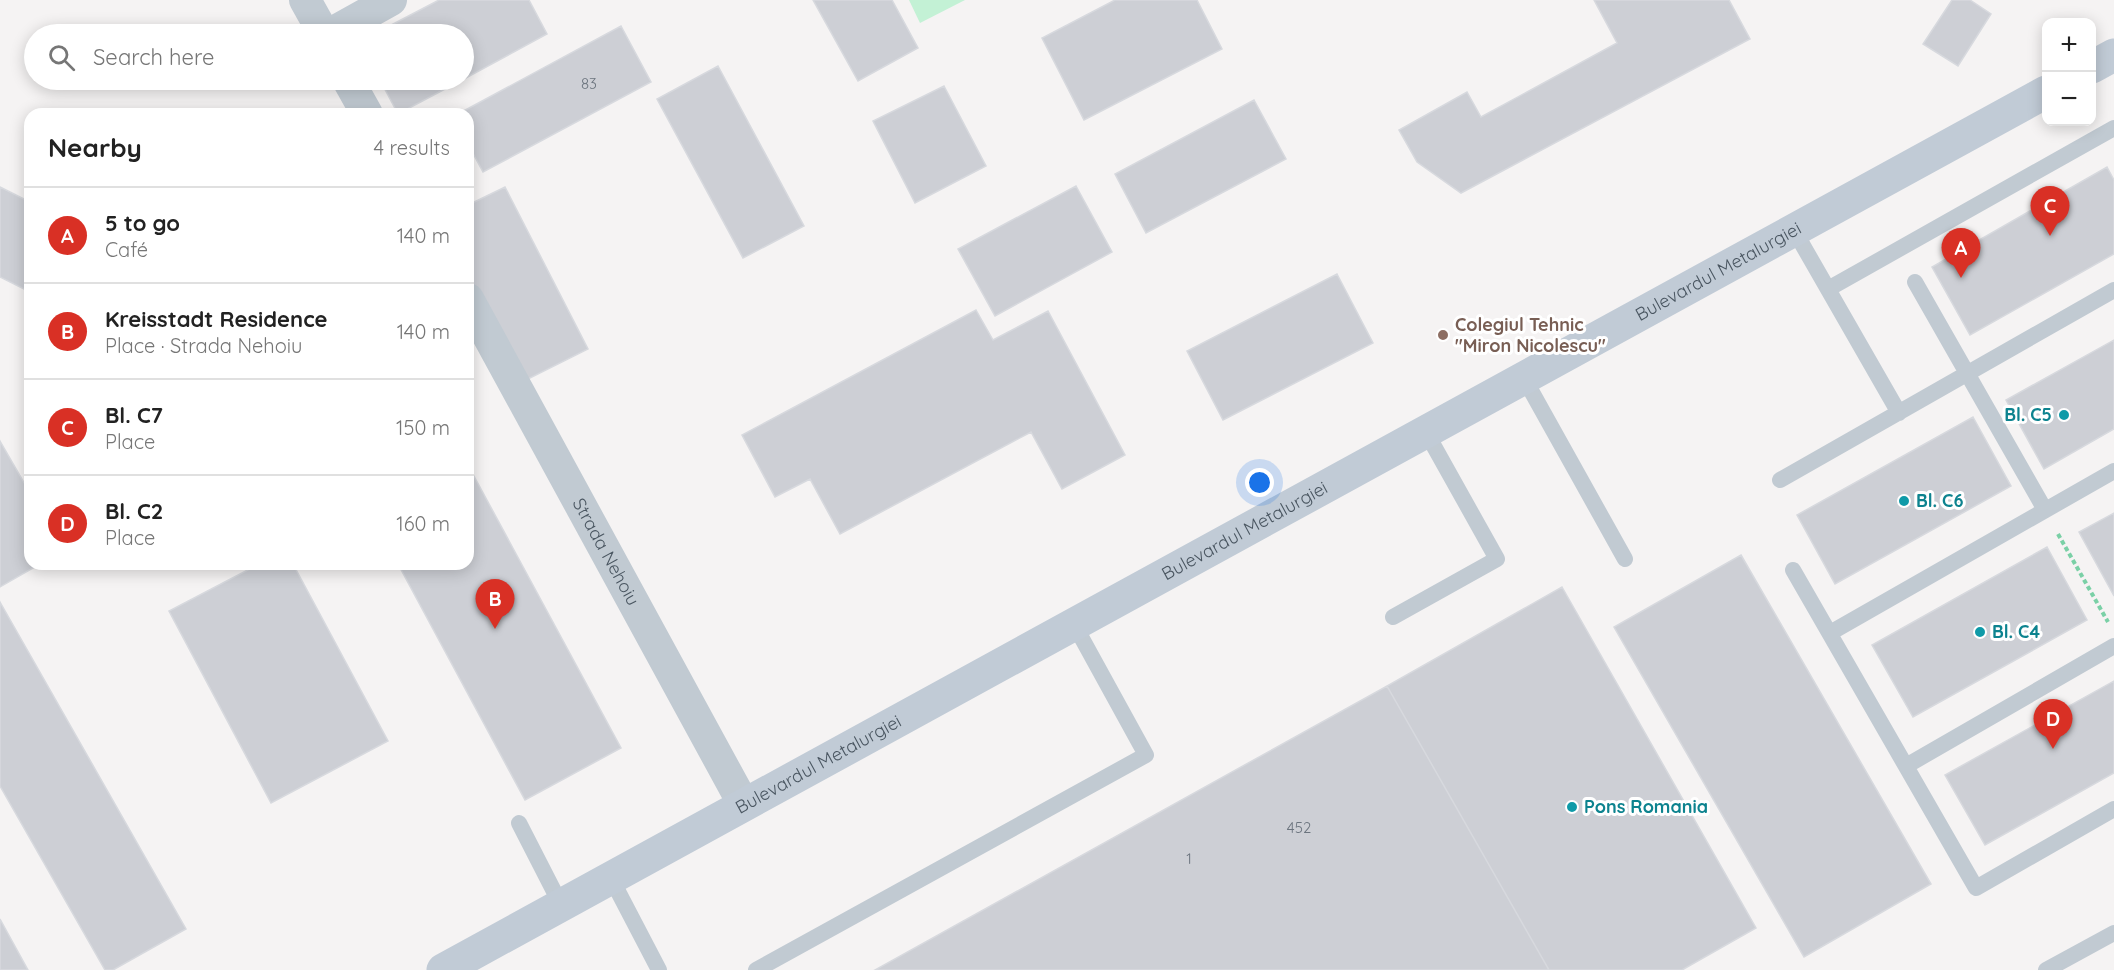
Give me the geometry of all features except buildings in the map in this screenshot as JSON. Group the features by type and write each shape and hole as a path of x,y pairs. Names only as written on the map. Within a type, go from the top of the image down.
{"main road":[{"path":"2096,64 2114,55"},
{"name":"Bulevardul Metalurgiei","path":"443,970 2042,94"}],"street":[{"path":"305,0 318,24"},
{"path":"348,24 392,0"},
{"path":"354,90 364,108"},
{"name":"Strada Nehoiu","path":"474,310 744,805"}],"lane":[{"path":"1828,289 2114,128"},
{"path":"1794,230 1899,413"},
{"path":"1915,282 2045,510"},
{"path":"1780,480 2114,290"},
{"path":"1524,378 1625,559"},
{"path":"1393,617 1497,559 1426,432"},
{"path":"1830,633 2114,471"},
{"path":"1793,570 1976,888 2114,809"},
{"path":"756,970 1146,755 1074,624"},
{"path":"1905,766 2114,646"},
{"path":"519,824 561,905"},
{"path":"611,878 659,970"},
{"path":"2046,970 2114,933"}],"path":[{"path":"2045,510 2114,633"}],"green space":[{"path":"909,0 965,0 920,23"}],"place":[{"name":"Bl. C7","path":"2050,236"},
{"name":"5 to go","path":"1961,278"},
{"name":"Colegiul Tehnic \"Miron Nicolescu\"","path":"1443,335"},
{"name":"Bl. C5","path":"2064,415"},
{"name":"Bl. C6","path":"1904,501"},
{"name":"Kreisstadt Residence","path":"495,629"},
{"name":"Bl. C4","path":"1980,632"},
{"name":"Bl. C2","path":"2053,749"},
{"name":"Pons Romania","path":"1572,807"}]}
